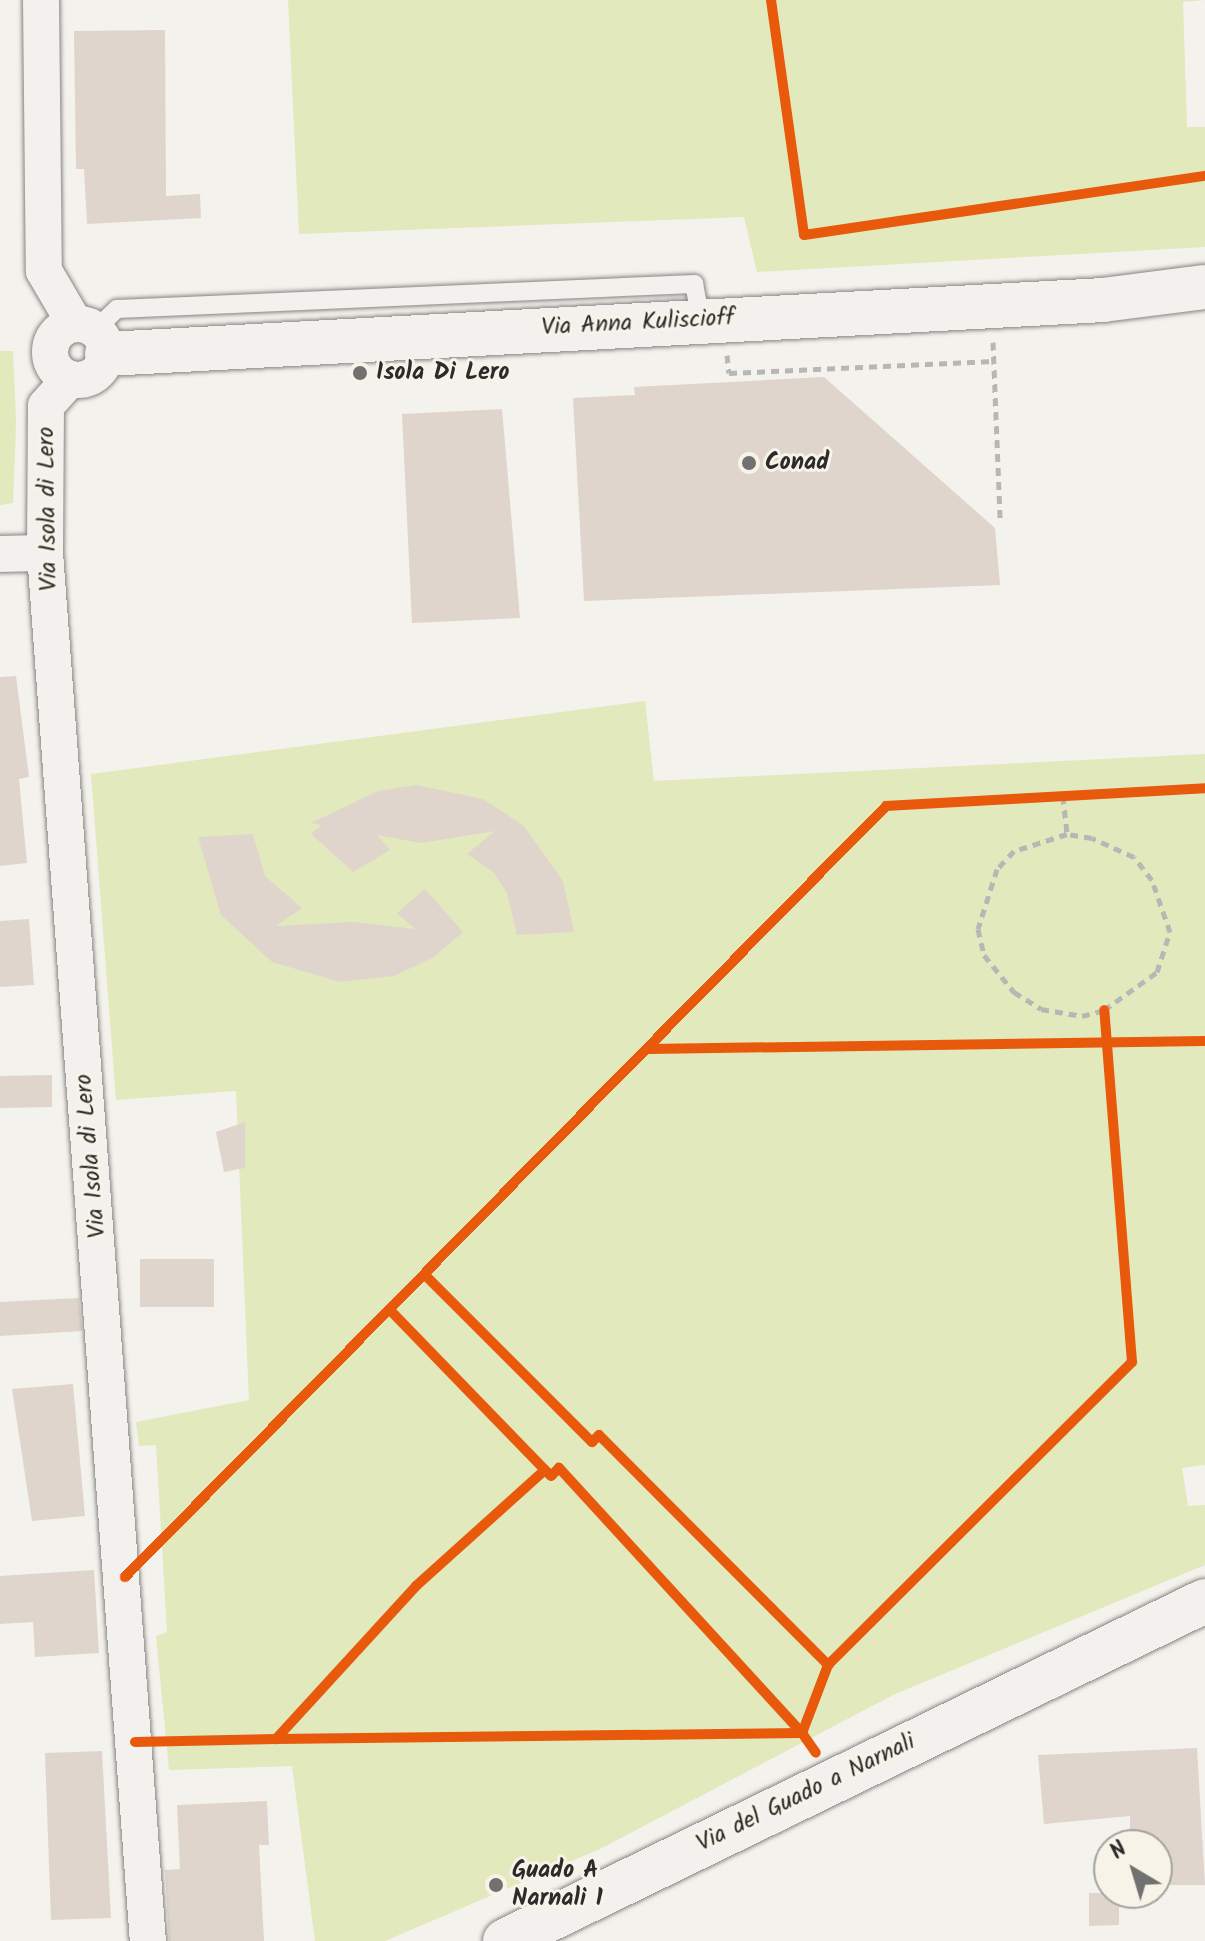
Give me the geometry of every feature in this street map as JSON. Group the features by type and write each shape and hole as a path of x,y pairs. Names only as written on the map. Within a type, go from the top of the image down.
{"street":[{"path":"41,0 44,271 92,336 95,374 70,379 55,367 50,351 58,332 92,336"},
{"name":"Via Anna Kuliscioff","path":"92,336 701,320 1193,296"},
{"name":"Via Isola di Lero","path":"70,379 46,406 45,553 148,1941"},
{"path":"0,554 45,553"},
{"name":"Via del Guado a Narnali","path":"505,1941 1108,1645 1205,1601"},
{"path":"1108,1645 1205,1631"}],"path":[{"path":"994,361 1000,518"},
{"path":"1049,797 1079,795"},
{"path":"1063,796 1067,834"},
{"path":"1067,834 1134,857 1152,880 1170,932 1157,972 1104,1016 1061,1016 1041,1009 1001,980 978,929 989,884 1005,860 1039,840 1067,834"}],"green space":[{"path":"288,0 1205,0 1183,2 1187,127 1205,127 1205,247 757,272 744,217 299,234"},
{"path":"0,351 13,351 16,423 13,503 0,505"},
{"path":"645,701 654,781 1205,754 1205,1465 1182,1468 1188,1506 1205,1505 1205,1565 893,1695 600,1849 385,1941 315,1941 292,1766 169,1770 156,1636 167,1632 156,1445 139,1446 136,1422 249,1400 236,1091 116,1100 91,774"}],"building":[{"path":"165,30 166,196 200,194 201,218 87,224 84,169 76,169 74,31"},
{"name":"Conad","path":"824,377 995,528 1000,585 584,601 573,398 635,395 634,387"},
{"path":"502,409 520,618 412,623 402,414"},
{"path":"16,676 29,777 19,779 27,863 0,866 0,677"},
{"path":"417,785 483,799 524,826 563,881 574,932 517,935 507,893 494,873 467,854 495,831 421,843 377,835 390,850 353,872 311,834 322,825 311,823 378,791"},
{"path":"253,834 265,876 302,908 276,926 353,922 415,929 397,913 425,889 463,932 434,957 394,976 340,982 272,962 221,915 198,837"},
{"path":"29,919 34,985 0,987 0,921"},
{"path":"52,1075 52,1107 0,1108 0,1076"},
{"path":"245,1122 245,1168 224,1172 216,1132"},
{"path":"140,1259 214,1259 214,1307 140,1307"},
{"path":"79,1298 82,1331 0,1336 0,1302"},
{"path":"73,1384 85,1516 32,1521 12,1389"},
{"path":"94,1570 99,1653 35,1657 33,1622 0,1624 0,1576"},
{"path":"1197,1748 1205,1885 1173,1885 1173,1829 1130,1829 1130,1816 1044,1824 1038,1755"},
{"path":"102,1751 111,1918 51,1920 45,1753"},
{"path":"267,1801 269,1845 259,1845 264,1941 169,1941 165,1870 180,1869 177,1805"},
{"path":"1089,1893 1093,1893 1093,1909 1119,1909 1119,1925 1089,1926"}],"cycle path":[{"path":"771,0 804,235 1205,176"},
{"path":"125,1577 886,806 1205,788"},
{"path":"828,1665 1132,1362 1104,1010"},
{"path":"649,1049 1205,1041"},
{"path":"426,1276 592,1442 599,1435 828,1665 802,1733 559,1468 551,1476 545,1470"},
{"path":"135,1742 276,1739 416,1586 545,1470 392,1312"},
{"path":"276,1739 802,1733 816,1753"}],"place":[{"name":"Isola Di Lero","path":"360,373"},
{"name":"Conad","path":"749,463"},
{"name":"Guado A Narnali 1","path":"496,1885"}]}
